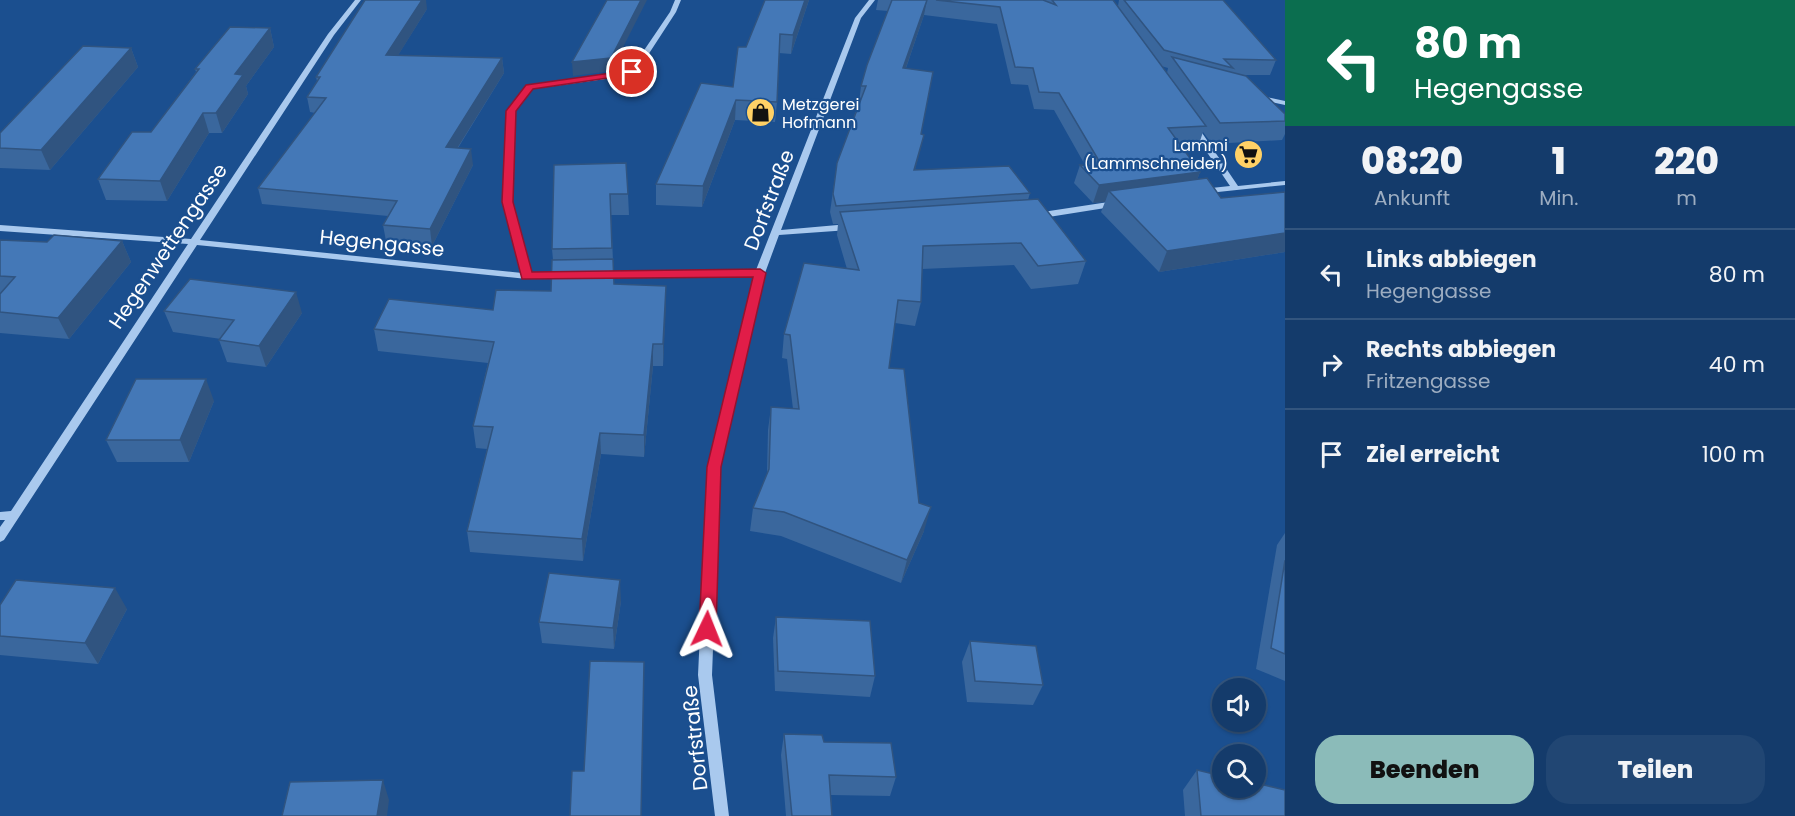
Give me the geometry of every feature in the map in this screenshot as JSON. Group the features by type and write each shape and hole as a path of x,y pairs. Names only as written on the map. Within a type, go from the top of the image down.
{"street":[{"name":"Hegenwettengasse","path":"0,537 6,515 195,242 331,34 358,0"},
{"path":"527,276 508,202 511,111 530,87 632,72 673,12 678,0"},
{"name":"Dorfstraße","path":"722,816 705,675 714,467 760,273 858,18 872,0"},
{"path":"1247,93 1285,103"},
{"path":"1188,118 1234,187"},
{"path":"1189,194 1234,187 1285,183"},
{"path":"1028,217 1120,204"},
{"path":"777,233 854,226"},
{"name":"Hegengasse","path":"0,228 195,242 527,276 573,276"},
{"path":"585,275 760,273"}],"building":[{"path":"365,0 422,0 386,55 502,58 446,147 471,149 430,229 383,225 397,201 258,188 326,98 307,97 320,77 316,77"},
{"path":"607,0 641,0 611,58 572,62"},
{"path":"765,0 805,0 793,35 780,34 777,102 736,100 703,186 656,184 701,83 733,87 738,47 746,47"},
{"path":"892,0 927,0 903,68 933,72 921,134 924,135 914,170 1009,166 1030,193 836,206 833,194 837,163 866,86 861,86 867,65"},
{"path":"936,0 1043,0 1056,5 1052,0 1113,0 1206,126 1168,128 1200,172 1099,185 1080,165 1102,166 1059,93 1039,92 1033,68 1015,67 1000,7"},
{"path":"1124,0 1223,0 1276,60 1224,59 1233,68 1164,50"},
{"path":"230,27 270,28 235,74 243,75 216,113 203,113 160,181 98,179 132,132 151,132 199,69 195,69"},
{"path":"83,46 131,48 41,150 0,148 0,133"},
{"path":"1172,57 1246,76 1285,114 1285,121 1220,123"},
{"path":"626,163 628,194 610,194 612,248 552,249 554,165"},
{"path":"1207,178 1221,198 1285,192 1285,233 1167,251 1109,191"},
{"path":"1038,199 1086,261 1038,266 1021,243 923,246 921,302 898,300 889,368 904,369 919,503 931,507 907,560 784,512 753,508 769,469 771,407 799,409 790,335 784,334 804,263 859,270 840,212"},
{"path":"54,235 122,241 58,318 0,312 0,294 15,277 0,276 0,240 47,242"},
{"path":"613,259 614,284 666,286 663,344 653,344 644,435 600,433 582,539 467,531 493,427 473,426 494,342 374,329 389,299 493,310 496,290 551,291 552,260"},
{"path":"190,279 296,292 259,346 219,340 234,320 164,311"},
{"path":"136,379 206,379 180,440 106,440"},
{"path":"1285,560 1285,654 1271,648"},
{"path":"549,573 620,580 613,628 539,622"},
{"path":"16,580 115,588 85,643 0,636 0,605"},
{"path":"776,617 870,621 875,676 778,671"},
{"path":"970,641 1036,646 1043,685 975,681"},
{"path":"590,661 644,662 641,816 570,816 572,771 584,771"},
{"path":"784,734 822,735 824,742 891,743 896,777 829,775 832,816 792,816"},
{"path":"1197,770 1212,774 1212,798 1266,798 1266,785 1285,790 1285,816 1201,816"},
{"path":"383,780 377,816 282,816 290,782"}],"place":[{"name":"Metzgerei Hofmann","path":"761,113"},
{"name":"Lammi (Lammschneider)","path":"1249,154"}],"route":[{"path":"632,72 530,87 511,111 508,202 527,276 760,273 714,467 707,629"}]}
